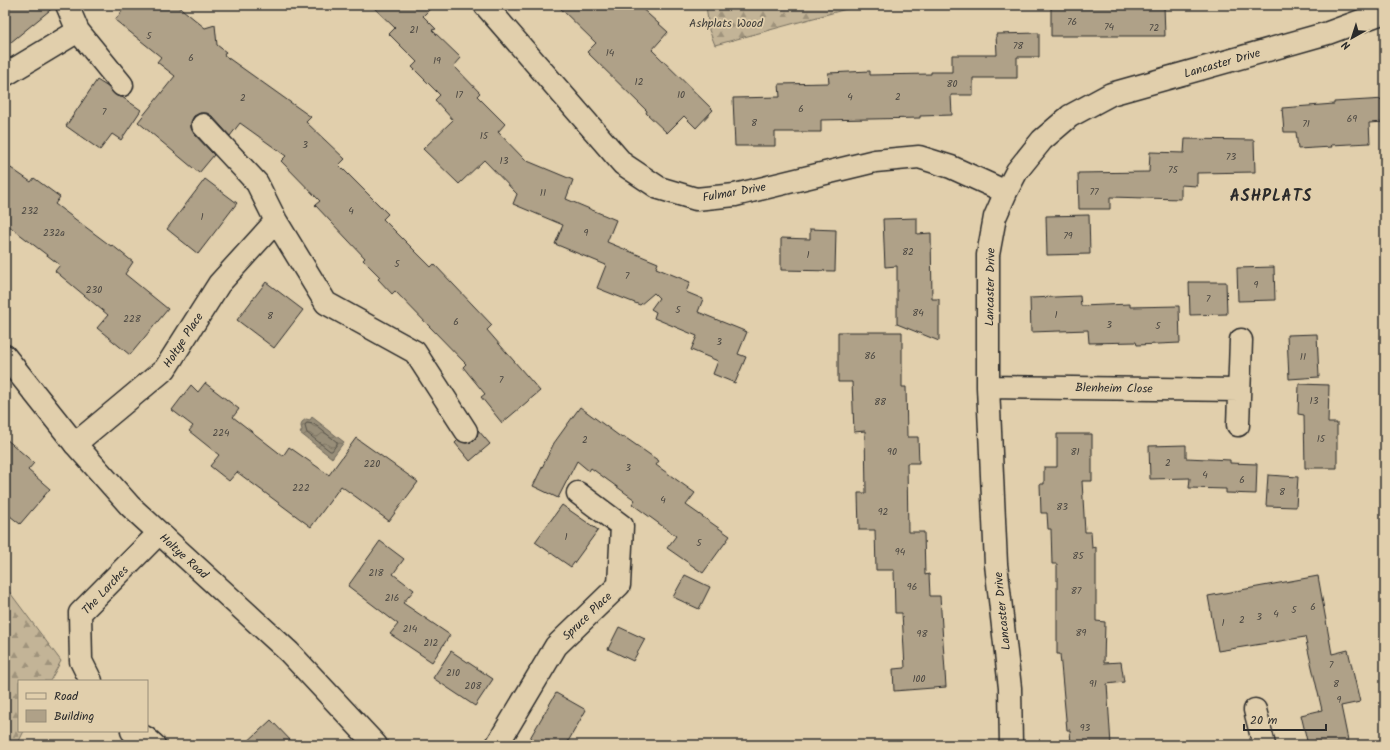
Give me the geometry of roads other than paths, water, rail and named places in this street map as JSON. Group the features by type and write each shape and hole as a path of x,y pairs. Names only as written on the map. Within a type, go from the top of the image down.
{"street":[{"path":"68,5 78,31 122,85"},
{"name":"Fulmar Drive","path":"485,5 623,164 659,188 696,199 735,195 875,161 919,157 951,167 1006,192"},
{"name":"Lancaster Drive","path":"1011,745 1010,688 996,564 988,387 988,255 995,217 1006,192 1017,171 1042,140 1070,116 1111,94 1328,33 1385,12"},
{"path":"5,75 78,31"},
{"path":"203,125 257,183 276,221 326,303 415,352 466,431"},
{"name":"Holtye Place","path":"75,444 165,369 219,284 276,221"},
{"path":"1238,425 1241,340"},
{"name":"Holtye Road","path":"5,356 75,444 130,506 289,652 376,745"},
{"name":"Blenheim Close","path":"988,387 1239,390"},
{"name":"Spruce Place","path":"497,745 556,646 619,585 622,526 578,493"},
{"name":"The Larches","path":"90,680 81,661 80,613 159,533"},
{"path":"1255,710 1264,745"},
{"path":"134,732 146,738 154,745"}],"water":[{"path":"312,417 344,442 332,458 300,433 302,430 302,422 306,419 310,420"}],"district":[{"name":"ASHPLATS","path":"1271,195"}],"park label":[{"name":"Ashplats Wood","path":"726,23"}]}
